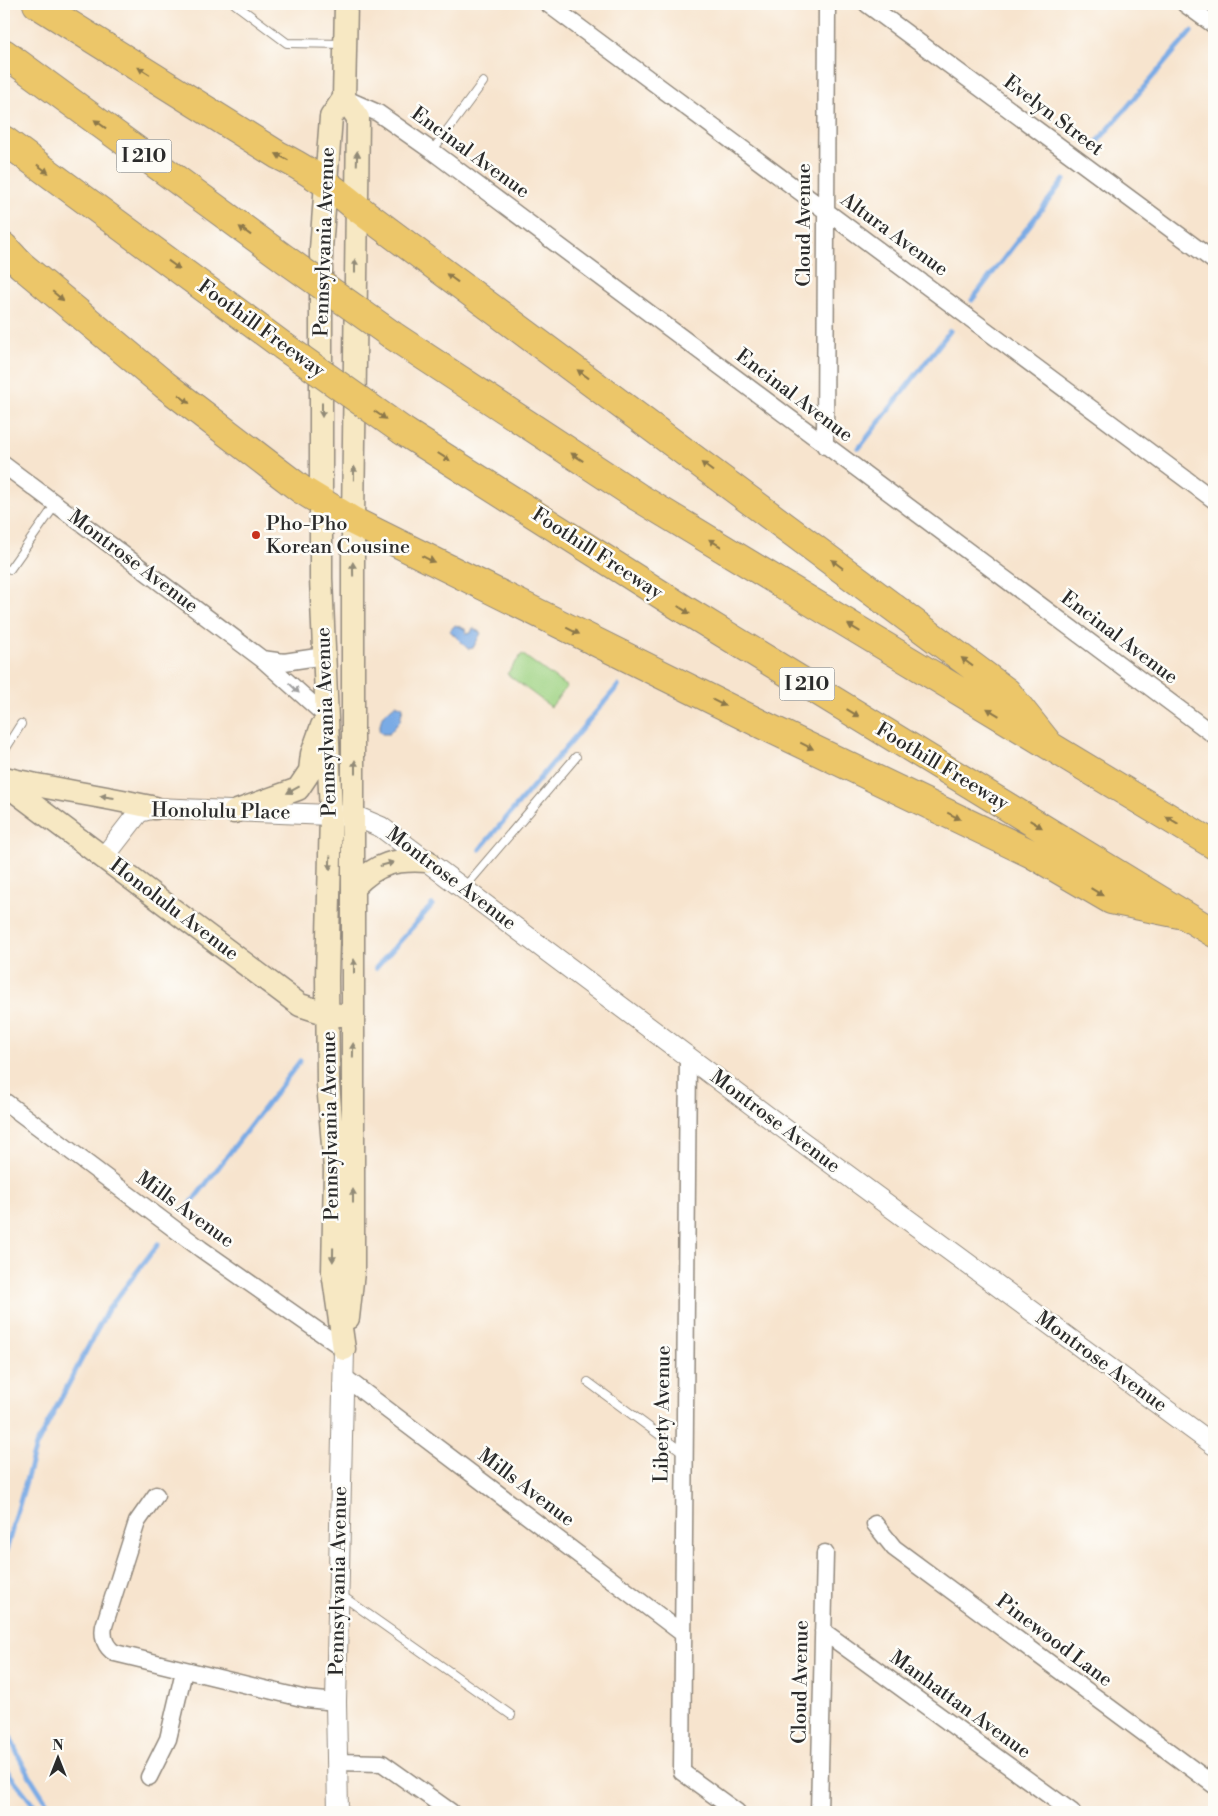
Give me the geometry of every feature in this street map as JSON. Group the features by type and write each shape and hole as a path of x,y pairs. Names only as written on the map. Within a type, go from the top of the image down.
{"highway":[{"path":"37,4 278,155 308,169 325,180 356,207 1008,692 1050,746"},
{"name":"I 210","path":"4,53 285,260 392,335 638,497 1214,845"},
{"name":"Foothill Freeway","path":"4,140 284,346 403,430 687,611 1214,933"},
{"path":"4,248 20,265 165,385 302,490 353,521 763,725 1032,854 1111,900 1184,914"}],"main road":[{"path":"344,98 346,4"},
{"name":"Pennsylvania Avenue","path":"344,98 358,118 353,521 353,1272 344,1349 333,1272 335,1170 328,1083 331,814 320,578 322,502 321,249 331,117 344,98"},
{"path":"320,578 336,585 339,592 342,634 354,661"},
{"path":"234,812 298,789 310,771 312,754 326,716"},
{"path":"4,778 65,792 115,798 155,808"},
{"name":"Honolulu Avenue","path":"4,782 300,1005 328,1014 354,1015"},
{"path":"354,886 376,868 409,860 427,861"}],"street":[{"name":"Altura Avenue","path":"548,4 1214,500"},
{"name":"Cloud Avenue","path":"826,446 827,4"},
{"name":"Evelyn Street","path":"867,4 1214,261"},
{"path":"1185,4 1214,25"},
{"name":"Encinal Avenue","path":"344,98 378,113 432,151 1214,735"},
{"name":"Montrose Avenue","path":"4,466 262,659 326,716"},
{"path":"262,659 284,662 324,656"},
{"name":"Honolulu Place","path":"104,857 139,812 155,808 331,814"},
{"name":"Montrose Avenue","path":"331,814 354,816 381,827 688,1057 1214,1445"},
{"name":"Liberty Avenue","path":"688,1057 682,1772 737,1812"},
{"name":"Mills Avenue","path":"4,1102 201,1249 344,1349"},
{"name":"Pennsylvania Avenue","path":"338,1812 336,1702 344,1349"},
{"name":"Mills Avenue","path":"344,1377 682,1633"},
{"path":"156,1495 137,1522 103,1632 109,1650 184,1671 306,1700 336,1702"},
{"name":"Pinewood Lane","path":"875,1524 894,1548 1214,1785"},
{"name":"Cloud Avenue","path":"819,1812 825,1554"},
{"name":"Manhattan Avenue","path":"823,1631 1072,1812"},
{"path":"149,1778 168,1739 184,1671"},
{"path":"336,1762 382,1763 450,1812"}],"lane":[{"path":"235,4 287,43 346,44"},
{"path":"432,151 483,82"},
{"path":"10,569 56,504"},
{"path":"4,751 20,724"},
{"path":"464,888 576,757"},
{"path":"588,1382 684,1452"},
{"path":"338,1593 511,1715"}],"green space":[{"path":"522,654 567,687 551,707 507,674"}],"water":[{"path":"455,625 465,629 466,634 471,633 473,628 481,633 473,648 468,649 450,631"},
{"path":"396,704 403,707 400,721 389,734 382,734 379,730 382,716"}],"waterway":[{"path":"1093,147 1191,32"},
{"path":"972,300 1064,180"},
{"path":"859,448 950,331"},
{"path":"480,849 618,686"},
{"path":"376,968 432,905"},
{"path":"188,1207 300,1061"},
{"path":"4,1568 6,1551 36,1446 107,1311 158,1244"},
{"path":"4,1716 18,1754 53,1812"},
{"path":"4,1767 39,1812"}],"place":[{"name":"Pho-Pho Korean Cousine","path":"256,535"}]}
